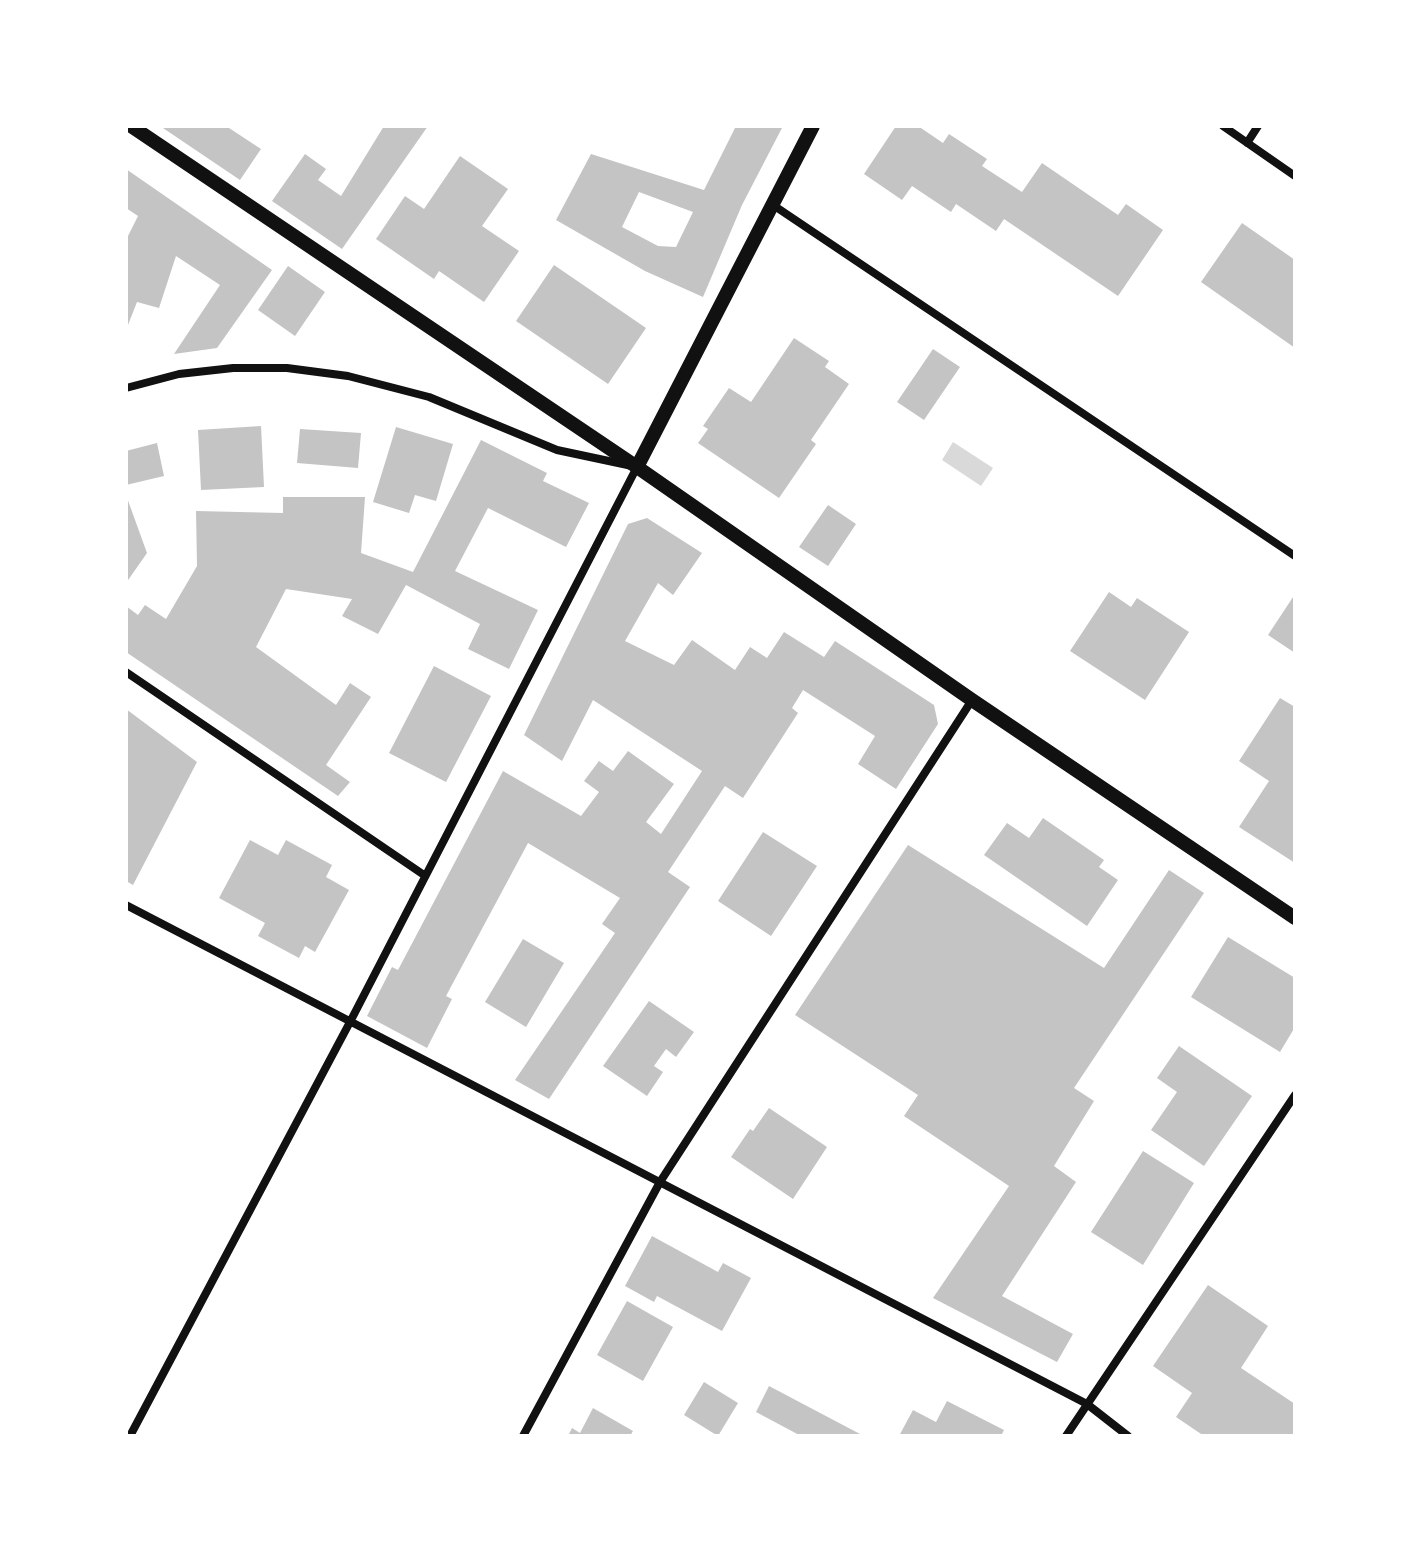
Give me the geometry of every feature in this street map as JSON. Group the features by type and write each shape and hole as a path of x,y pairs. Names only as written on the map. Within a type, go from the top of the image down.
{"street":[{"path":"131,126 637,467 972,700 1295,918"},
{"path":"130,1436 350,1022 813,126"},
{"path":"1223,126 1295,176"},
{"path":"1247,143 1258,126"},
{"path":"773,205 1295,556"},
{"path":"126,388 179,374 233,368 287,368 348,376 429,397 557,450 637,467"},
{"path":"126,672 424,875"},
{"path":"523,1436 660,1182 972,700"},
{"path":"126,905 1087,1404 1128,1436"},
{"path":"1066,1436 1295,1095"}],"shaded area":[{"path":"953,442 993,468 981,486 942,460"}],"building":[{"path":"160,126 226,126 261,149 240,180"},
{"path":"384,126 428,126 342,249 272,201 305,154 326,169 318,180 341,196"},
{"path":"736,126 783,126 742,205 703,297 645,271 556,220 591,154 704,190","holes":["639,192 693,212 676,247 658,246 622,227"]},
{"path":"896,126 918,126 943,143 949,134 987,159 982,166 1022,192 1042,163 1118,215 1126,204 1163,230 1118,296 1004,219 996,231 956,204 951,212 912,186 902,200 864,174"},
{"path":"460,156 508,189 482,226 519,251 484,302 439,271 434,279 376,239 405,196 424,209"},
{"path":"126,169 272,270 217,348 174,354 220,285 176,256 159,308 137,302 126,330 126,240 138,216 126,208"},
{"path":"1242,223 1295,260 1295,348 1201,282"},
{"path":"554,265 646,328 608,384 516,321"},
{"path":"288,266 325,292 295,336 258,310"},
{"path":"794,338 829,361 825,367 849,384 811,440 816,444 779,498 698,443 708,429 703,426 729,388 751,402"},
{"path":"933,349 960,367 924,420 897,402"},
{"path":"261,426 264,487 201,490 198,430"},
{"path":"396,427 453,444 436,501 415,495 409,513 373,502"},
{"path":"300,429 361,433 358,468 297,463"},
{"path":"481,440 547,473 543,481 589,503 566,547 488,508 455,571 538,610 509,669 468,649 480,624 406,585 378,634 342,616 352,599 286,589 256,647 336,705 350,683 371,697 326,765 350,782 338,796 126,652 126,606 138,615 145,605 166,619 197,566 196,511 283,513 283,497 365,497 361,553 413,572"},
{"path":"157,443 164,476 126,485 126,451"},
{"path":"126,495 147,553 126,583"},
{"path":"828,505 856,524 828,566 799,547"},
{"path":"647,518 702,553 673,595 658,583 625,641 674,665 692,640 735,670 750,647 767,658 784,632 824,657 835,641 934,705 938,724 896,789 858,764 875,736 803,690 792,708 798,713 743,798 725,786 668,872 690,887 549,1099 515,1080 615,933 602,924 620,898 528,843 446,996 452,999 427,1048 367,1016 392,967 398,970 503,771 581,816 599,792 584,781 599,761 613,771 628,751 674,784 646,822 661,834 702,771 593,700 562,761 524,735 628,524"},
{"path":"1109,592 1131,607 1137,598 1189,632 1145,700 1070,651"},
{"path":"1295,594 1295,653 1268,635"},
{"path":"434,666 491,696 446,782 389,753"},
{"path":"1280,698 1295,707 1295,863 1239,827 1269,781 1239,761"},
{"path":"126,709 197,762 133,885 126,881"},
{"path":"1043,818 1104,860 1099,867 1118,880 1087,926 984,855 1007,823 1029,838"},
{"path":"763,832 817,866 771,936 718,901"},
{"path":"250,840 278,855 286,840 332,865 326,877 349,890 315,952 305,946 299,958 258,936 265,923 219,898"},
{"path":"908,845 1104,968 1169,870 1204,893 1074,1088 1094,1101 1054,1166 1076,1182 1002,1296 1073,1334 1057,1362 933,1298 1009,1186 904,1116 918,1095 795,1015"},
{"path":"1228,937 1295,978 1295,1027 1280,1052 1191,997"},
{"path":"523,939 564,963 526,1027 485,1002"},
{"path":"649,1001 694,1032 676,1057 666,1049 654,1066 663,1072 647,1096 603,1066"},
{"path":"1179,1046 1252,1096 1204,1166 1151,1130 1177,1092 1157,1078"},
{"path":"769,1108 827,1147 793,1199 731,1157"},
{"path":"1143,1151 1194,1183 1143,1265 1091,1232"},
{"path":"652,1236 718,1272 723,1263 751,1278 722,1331 657,1296 654,1302 625,1286"},
{"path":"1208,1285 1268,1326 1241,1368 1295,1404 1295,1436 1204,1436 1176,1417 1192,1393 1153,1366"},
{"path":"627,1301 673,1327 643,1381 597,1355"},
{"path":"704,1382 738,1403 718,1436 684,1415"},
{"path":"769,1386 859,1436 801,1436 756,1412"},
{"path":"947,1401 1004,1430 1001,1436 899,1436 913,1410 936,1422"},
{"path":"593,1408 633,1431 630,1436 568,1436 572,1428 580,1433"}]}
